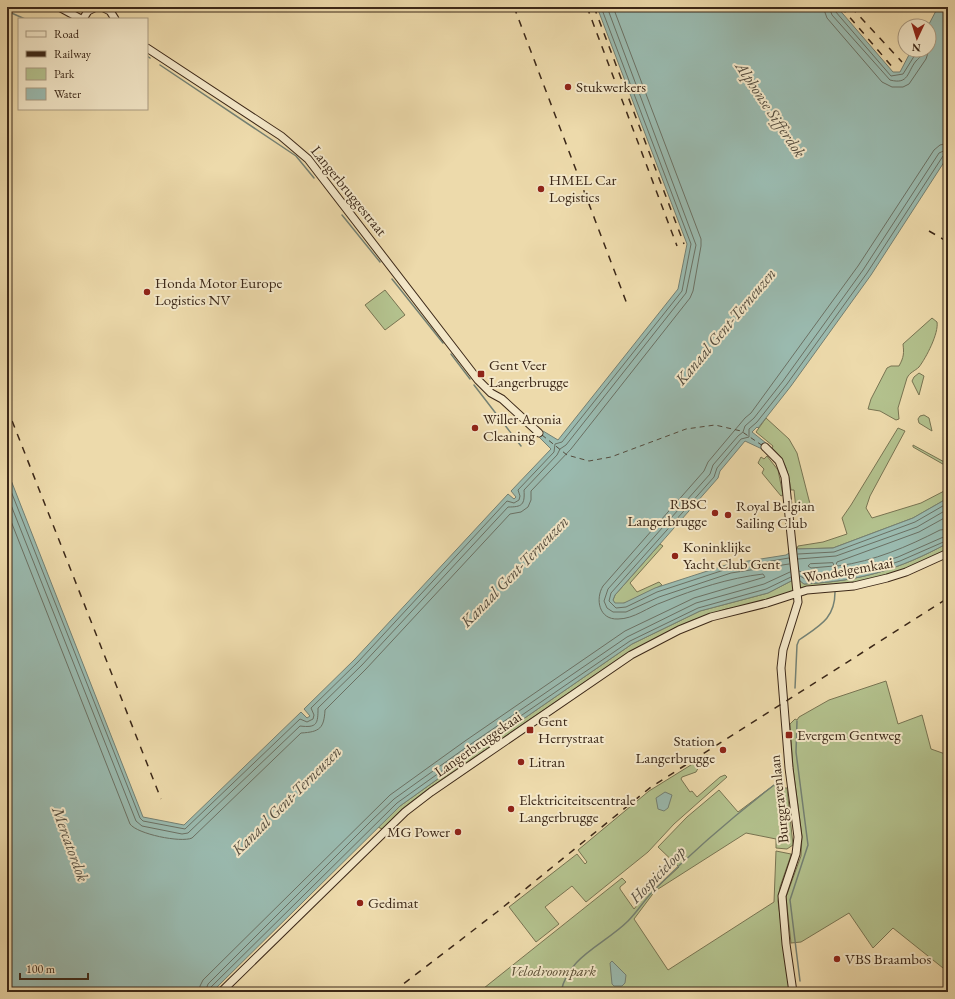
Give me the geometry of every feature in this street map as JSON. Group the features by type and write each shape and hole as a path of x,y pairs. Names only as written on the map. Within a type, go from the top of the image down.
{"main road":[{"path":"59,7 83,17"},
{"path":"68,7 83,17"},
{"path":"83,17 96,7"},
{"path":"102,7 110,11 114,18"},
{"name":"Langerbruggestraat","path":"148,49 281,136 308,159 478,380 491,393 502,399 539,433"},
{"name":"Burggravenlaan","path":"765,447 779,461 783,469 797,580 797,608 782,656 789,775 798,837 796,854 783,888 782,896 786,944 793,992"},
{"name":"Wondelgemkaai","path":"797,593 807,590 854,586 887,578 906,572 948,553"},
{"name":"Langerbruggekaai","path":"221,992 404,812 430,792 631,655 650,644 694,623 727,612 767,604 797,593"}],"green space":[{"path":"385,290 405,315 385,330 365,305"},
{"path":"932,318 937,322 934,339 922,363 907,378 898,408 899,419 896,420 880,411 868,409 871,399 887,368 891,366 899,366 904,350 903,344"},
{"path":"919,373 924,376 919,395 912,381"},
{"path":"924,415 929,418 932,431 919,423 918,419 920,416"},
{"path":"766,418 789,439 797,453 810,504 796,509 794,490 791,490 783,462 772,448 773,446 756,432"},
{"path":"898,428 905,431 870,496 866,508 872,518 921,503 948,489 948,498 913,518 833,548 797,549 796,551 798,546 823,542 847,534 842,518"},
{"path":"913,445 948,464 948,467 913,447"},
{"path":"767,456 778,470 783,495 781,496 762,473 764,469 758,463 761,457 764,459"},
{"path":"948,543 948,550 905,570 869,580 726,609 677,627 629,652 428,789 402,809 382,829 378,827 400,806 632,644 700,611 768,593 793,580 799,580 804,584 861,577 895,567"},
{"path":"660,544 663,546 630,583 637,592 659,582 662,585 640,597 621,604 616,604 613,600 615,595"},
{"path":"886,681 898,724 922,715 931,749 948,755 948,972 893,928 873,948 849,913 801,942 791,943 786,897 801,856 802,836 793,768 790,724 795,719 797,720 799,717 829,700"},
{"path":"707,755 711,758 701,763 696,772 682,777 681,779 690,792 692,791 697,797 720,777 725,775 727,777 674,824 648,852 586,902 572,886 545,907 559,924 536,942 509,907 577,854 585,864 587,862 578,850 649,791"},
{"name":"Velodroompark","path":"782,779 784,788 787,788 793,845 787,849 776,848 776,839 746,833 655,891 634,919 668,970 774,902 776,851 791,854 780,887 778,901 790,992 479,992 622,878 626,882 620,887 620,889 634,909 652,887 654,890 679,867 658,847 687,817 719,790 738,812"}],"water":[{"path":"597,7 837,7 893,72 900,72 907,58 937,58 937,18 932,18 938,7 948,7 948,156 871,275 791,386 758,428 757,427 752,432 766,443 762,449 745,441 720,471 718,478 615,595 613,600 615,603 624,603 655,588 729,564 786,555 796,549 833,548 913,518 948,498 948,543 895,567 861,577 804,584 799,580 793,580 768,593 700,611 632,644 400,806 212,992 7,992 7,470 143,817 184,825 301,712 307,718 310,716 304,709 355,659 508,494 514,499 516,497 511,491 551,449 538,436 543,431 558,440 678,289 687,244"},
{"path":"665,792 672,795 668,808 664,811 658,809 656,798"},
{"path":"612,961 626,975 625,983 622,986 614,986 612,984 610,963"}],"waterway":[{"path":"7,11 23,18"},
{"path":"160,65 296,156 314,178"},
{"path":"342,215 380,262"},
{"path":"392,279 443,343"},
{"path":"451,354 470,379"},
{"path":"474,385 521,446"},
{"path":"795,688 797,645 799,640 819,626 829,615 832,609 835,592"},
{"path":"797,721 796,752 808,845 790,900 800,981"},
{"name":"Hospicieloop","path":"561,992 571,969 579,960 628,921 655,889 701,846 782,779"}],"ferry route":[{"path":"542,435 567,455 589,461 611,457 686,429 715,425 741,431 763,446"}],"railway":[{"path":"514,7 627,304"},
{"path":"587,7 677,246"},
{"path":"594,7 684,244"},
{"path":"841,7 894,69"},
{"path":"851,7 902,62"},
{"path":"929,231 948,242"},
{"path":"7,408 161,799"},
{"path":"393,992 497,912 651,787 948,598"}],"place":[{"name":"Stukwerkers","path":"568,87"},
{"name":"HMEL Car Logistics","path":"541,189"},
{"name":"Honda Motor Europe Logistics NV","path":"147,292"},
{"name":"Gent Veer Langerbrugge","path":"481,374"},
{"name":"Willer Aronia Cleaning","path":"475,428"},
{"name":"RBSC Langerbrugge","path":"715,513"},
{"name":"Royal Belgian Sailing Club","path":"728,515"},
{"name":"Koninklijke Yacht Club Gent","path":"675,556"},
{"name":"Gent Herrystraat","path":"530,730"},
{"name":"Evergem Gentweg","path":"789,735"},
{"name":"Station Langerbrugge","path":"723,750"},
{"name":"Litran","path":"521,762"},
{"name":"Elektriciteitscentrale Langerbrugge","path":"511,809"},
{"name":"MG Power","path":"458,832"},
{"name":"Gedimat","path":"360,903"},
{"name":"VBS Braambos","path":"837,959"}],"water label":[{"name":"Alphonse Sifferdok","path":"771,109"},
{"name":"Kanaal Gent-Terneuzen","path":"725,326"},
{"name":"Kanaal Gent-Terneuzen","path":"514,571"},
{"name":"Kanaal Gent-Terneuzen","path":"286,800"},
{"name":"Mercatordok","path":"71,844"}]}
